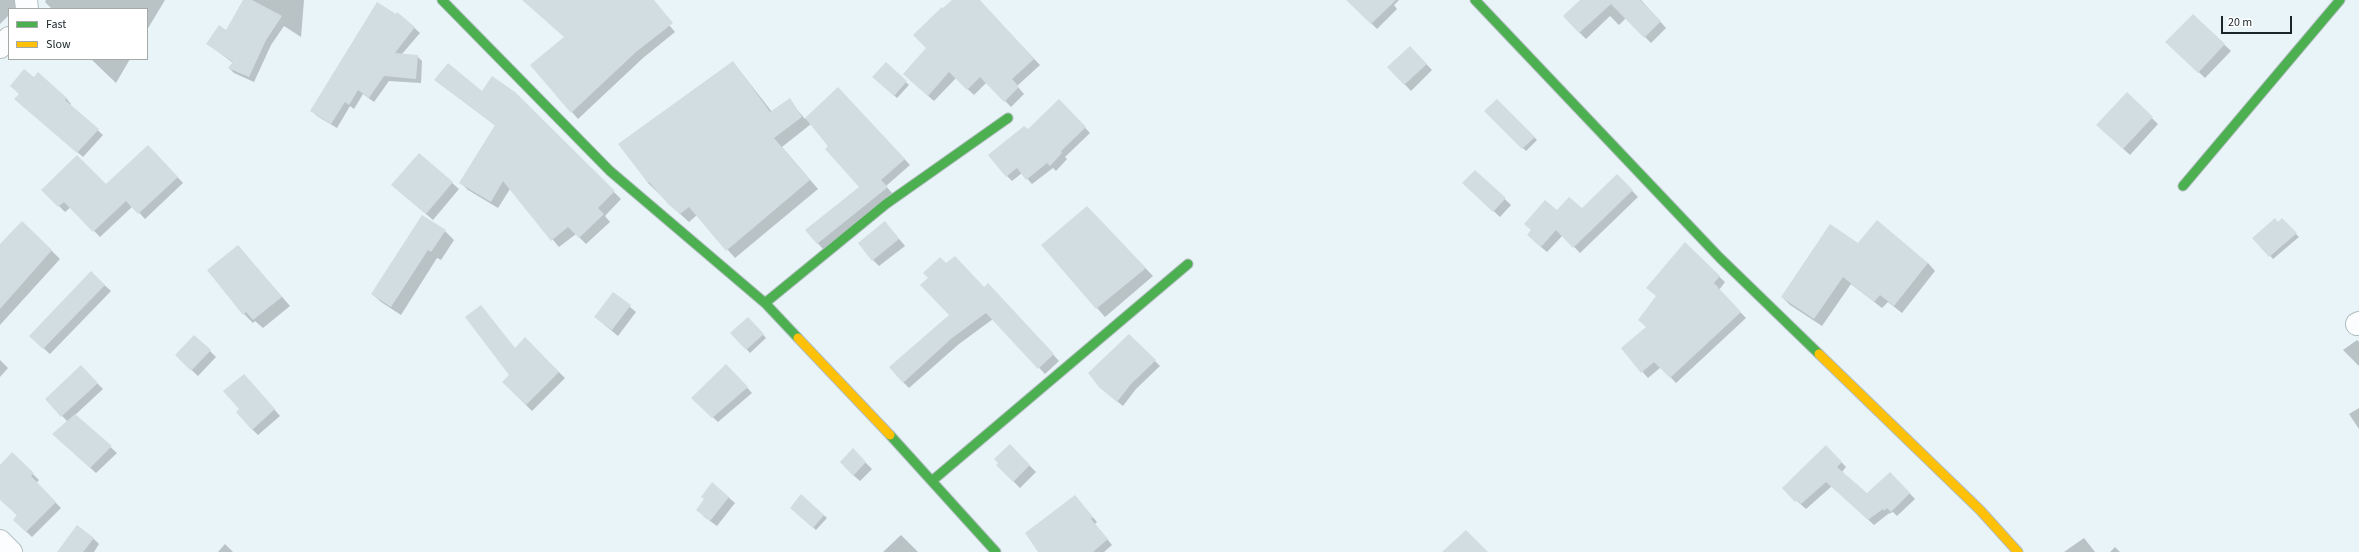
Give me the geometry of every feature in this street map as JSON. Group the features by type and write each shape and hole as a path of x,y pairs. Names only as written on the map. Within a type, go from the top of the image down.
{"street":[{"path":"442,0 610,171 765,303 934,480 996,552"},
{"path":"1475,0 1719,258 1980,510 2018,552"},
{"path":"2183,186 2340,0"},
{"path":"0,47 8,39"},
{"path":"765,303 886,204 1008,118"},
{"path":"934,480 1188,264"},
{"path":"0,541 11,552"}],"building":[{"path":"243,0 252,0 282,16 266,40 249,77 228,68 233,62 206,44 219,25 226,30"},
{"path":"522,0 654,0 673,23 636,52 571,113 530,65 564,37"},
{"path":"952,0 980,0 1034,59 1012,79 1019,87 1004,102 980,77 967,90 949,72 928,96 903,74 926,48 913,35 942,7 943,8"},
{"path":"1346,0 1396,0 1371,24"},
{"path":"1580,0 1640,0 1661,21 1644,38 1611,4 1579,33 1563,16"},
{"path":"377,2 396,14 397,12 415,27 395,53 418,55 416,79 384,76 369,98 358,90 349,105 345,102 331,124 310,111"},
{"path":"2193,14 2225,44 2198,73 2165,42"},
{"path":"1410,46 1427,64 1404,85 1387,67"},
{"path":"733,61 770,112 790,98 802,117 774,138 810,180 726,251 689,207 680,214 669,205 649,182 648,183 618,144"},
{"path":"886,62 907,81 894,96 872,77"},
{"path":"448,63 482,91 492,76 515,92 615,191 598,208 604,214 579,238 568,227 551,241 503,181 491,202 459,183 495,125 434,80"},
{"path":"24,69 34,77 38,72 67,98 65,100 99,129 77,153 14,99 19,94 10,86"},
{"path":"838,87 905,159 881,180 888,187 817,244 805,230 859,187 825,149 828,146 805,118"},
{"path":"2127,92 2153,117 2123,149 2096,125"},
{"path":"1059,99 1086,127 1061,151 1062,153 1050,166 1047,163 1026,180 1017,168 1006,177 988,155 1024,126 1028,129"},
{"path":"1497,99 1535,137 1522,149 1484,111"},
{"path":"148,145 178,177 138,214 126,201 93,232 64,202 58,207 41,190 77,155 106,184"},
{"path":"419,153 453,182 426,214 391,185"},
{"path":"1475,170 1506,198 1493,212 1462,183"},
{"path":"1617,174 1633,190 1573,248 1556,230 1541,247 1527,235 1531,230 1524,224 1545,200 1557,210 1569,197 1582,208"},
{"path":"1087,206 1146,268 1096,309 1041,245"},
{"path":"422,215 446,230 431,252 428,250 391,307 371,294"},
{"path":"2275,218 2278,222 2282,218 2297,233 2269,257 2252,238"},
{"path":"1877,220 1928,263 1894,306 1880,295 1874,302 1843,277 1814,319 1781,297 1830,224 1858,243"},
{"path":"22,221 52,250 0,309 0,244"},
{"path":"885,221 899,239 872,261 858,243"},
{"path":"1685,242 1720,276 1714,283 1741,312 1670,378 1654,362 1641,373 1621,348 1646,327 1638,320 1656,296 1646,288"},
{"path":"238,245 282,297 253,320 246,312 243,315 207,270"},
{"path":"955,256 984,287 988,283 1054,354 1038,369 986,313 952,338 903,383 889,367 949,315 920,285 928,278 923,273 940,257 946,263"},
{"path":"91,271 105,285 43,349 29,336"},
{"path":"613,292 631,305 612,330 594,317"},
{"path":"481,305 515,348 525,337 559,372 526,405 502,382 509,375 465,317"},
{"path":"748,317 764,334 746,350 730,333"},
{"path":"1129,334 1156,360 1131,384 1117,402 1099,387 1088,373"},
{"path":"194,335 211,350 191,371 175,355"},
{"path":"726,364 748,387 712,418 691,398"},
{"path":"81,365 98,383 61,417 45,399"},
{"path":"244,374 275,409 252,430 236,412 239,409 223,391"},
{"path":"75,414 112,446 90,468 52,434"},
{"path":"1010,444 1030,465 1013,482 996,465 998,463 994,459"},
{"path":"1826,445 1842,462 1837,467 1867,493 1890,472 1910,493 1891,512 1887,508 1884,511 1883,509 1868,520 1826,482 1801,504 1797,500 1795,502 1782,488"},
{"path":"853,448 866,462 853,476 840,462"},
{"path":"12,452 34,473 31,476 56,502 26,532 13,520 17,515 0,500 0,465"},
{"path":"712,482 729,497 710,521 696,510 704,499 701,497"},
{"path":"801,494 824,515 813,528 790,508"},
{"path":"1075,495 1093,517 1091,519 1108,539 1093,552 1038,552 1025,533"},
{"path":"77,525 94,538 83,552 57,552"},
{"path":"1466,530 1488,552 1442,552"}],"traffic: fast":[{"path":"442,0 610,171 765,303 798,338"},
{"path":"1475,0 1719,257 1819,354"},
{"path":"2183,186 2340,0"},
{"path":"765,303 886,204 1008,118"},
{"path":"933,480 1188,264"},
{"path":"890,435 996,552"}],"traffic: slow":[{"path":"798,338 890,435"},
{"path":"1819,354 1980,510 2018,552"}]}
